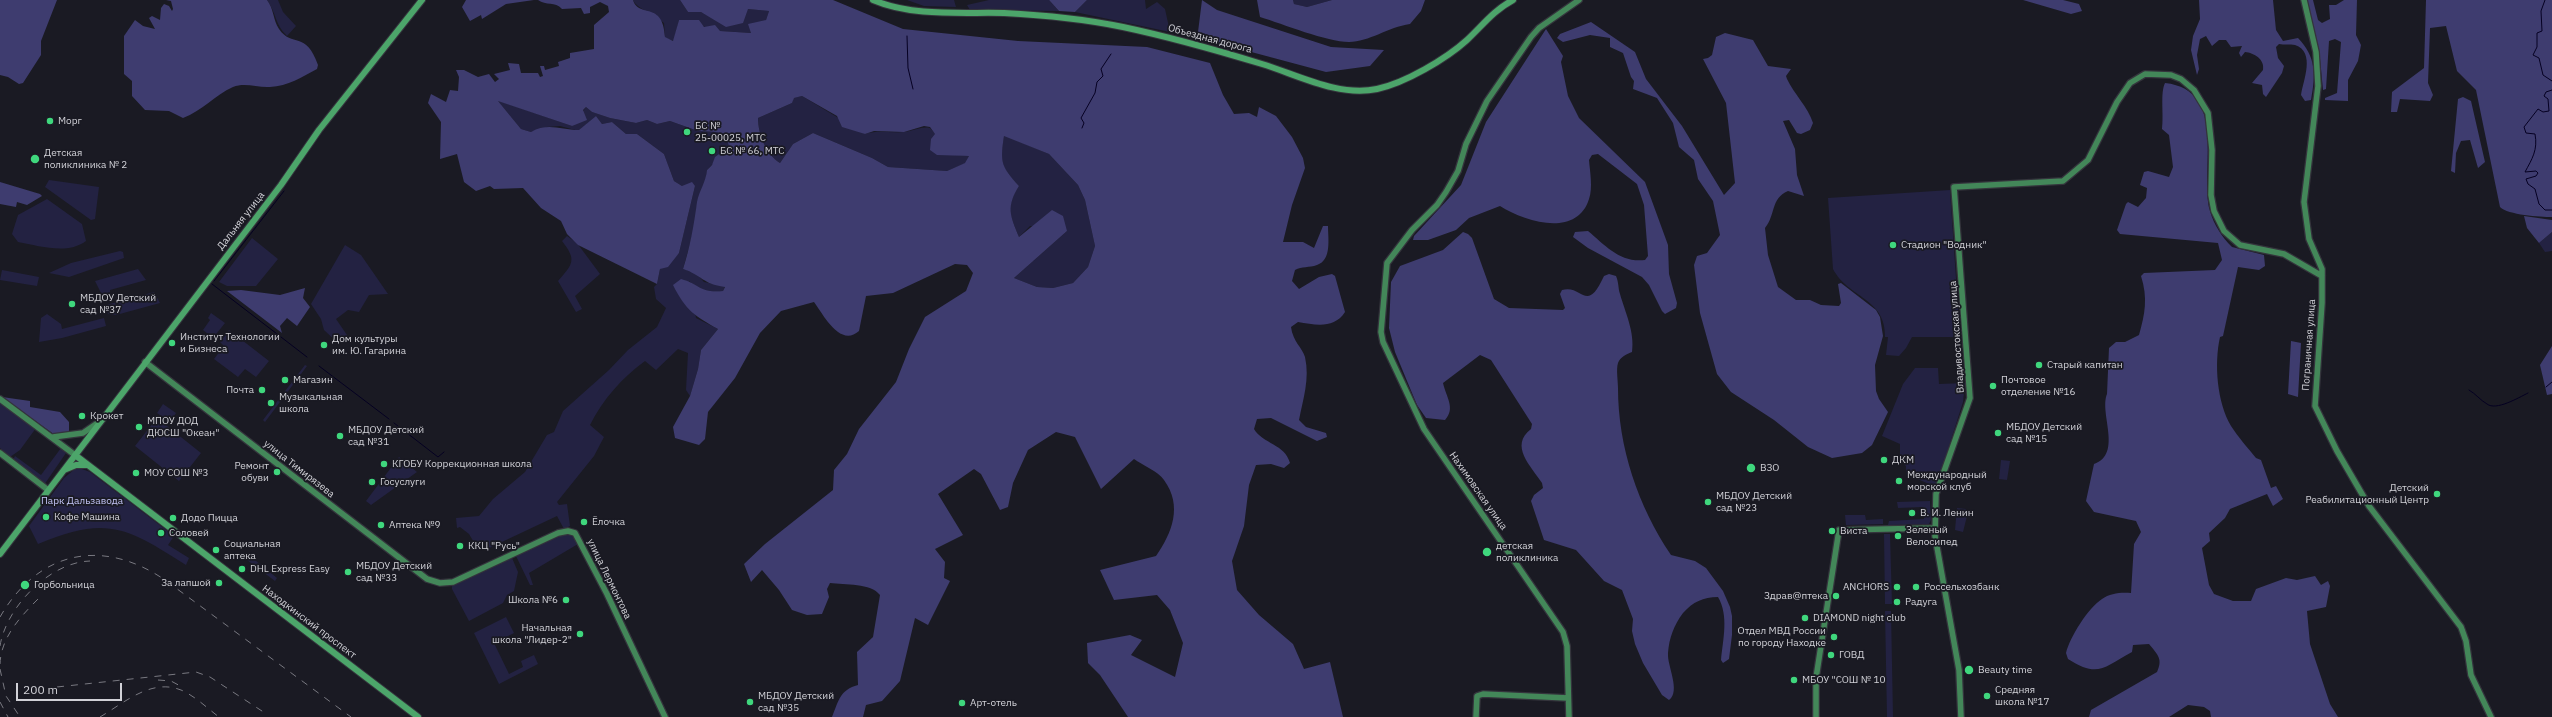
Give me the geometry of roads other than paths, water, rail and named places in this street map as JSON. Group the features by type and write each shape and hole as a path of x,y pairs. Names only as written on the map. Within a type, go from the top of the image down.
{"main road":[{"name":"Дальняя улица","path":"0,554 281,185 319,130 422,0"},
{"name":"Объездная дорога","path":"873,0 900,9 1056,17 1122,27 1240,58 1333,87 1358,91 1377,89 1396,83 1436,61 1463,44 1498,10 1513,0"},
{"name":"Нахимовская улица","path":"1569,717 1567,646 1563,632 1424,429 1382,337 1382,312 1387,263 1412,230 1437,205 1446,192 1458,171 1466,144 1487,101 1531,37 1539,28 1579,0"},
{"name":"Пограничная улица","path":"2304,0 2316,52 2318,86 2306,180 2304,214 2309,239 2321,265 2322,276 2321,313 2314,396 2316,410 2369,506 2461,627 2466,641 2471,675 2491,717"},
{"name":"Владивостокская улица","path":"1961,717 1959,670 1934,528 1936,494 1970,398 1954,187 2063,182 2083,166 2093,152 2117,102 2135,78 2152,73 2171,75 2181,79 2194,90 2208,113 2212,135 2212,204 2224,231 2240,245 2284,254 2322,276"},
{"name":"улица Тимирязева","path":"145,362 427,579 446,584"},
{"path":"0,399 75,454"},
{"path":"52,438 83,433 101,420"},
{"path":"0,453 48,490"},
{"name":"Находкинский проспект","path":"75,454 418,717"},
{"path":"62,471 76,465 89,466"},
{"path":"1816,717 1816,678 1839,530 1934,528"},
{"name":"улица Лермонтова","path":"446,584 558,533 572,531 582,543 665,717"},
{"path":"1476,717 1478,696 1504,694 1568,698"}],"waterway":[{"path":"2545,0 2541,11 2542,31 2537,33 2537,47 2533,55 2539,58 2543,75 2552,81"},
{"path":"907,36 908,68 913,89"},
{"path":"1082,128 1084,123 1081,118 1095,93 1097,82 1103,76 1101,69 1111,54"},
{"path":"2552,90 2546,92 2544,96 2548,99 2549,111 2543,112 2538,109 2524,127 2526,133 2535,134 2536,140 2534,154 2525,172 2536,171 2538,173 2536,176 2526,179 2528,184 2535,189 2539,204 2545,210 2552,210"},
{"path":"214,281 284,191"},
{"path":"212,284 307,357"},
{"path":"319,366 389,419"},
{"path":"2546,387 2552,382"},
{"path":"2469,390 2491,406 2501,405 2513,401 2528,393"},
{"path":"394,423 438,457 444,452"}],"railway":[{"path":"0,617 15,595 33,577 52,565 73,558 95,555 118,558 141,567 165,580 351,717"},
{"path":"0,646 4,631 11,616 32,589 60,569 75,563 90,561"},
{"path":"0,664 1,654 8,635 20,618 41,596"},
{"path":"0,669 6,696 20,717"},
{"path":"57,687 196,672 210,677 265,713"},
{"path":"158,680 171,681 184,688"},
{"path":"100,717 128,699 159,687 170,687 181,690 201,702 219,717"},
{"path":"0,702 8,717"}],"place":[{"name":"Морг","path":"50,121"},
{"name":"БС № 25-00025, МТС","path":"687,132"},
{"name":"БС № 66, МТС","path":"712,151"},
{"name":"Детская поликлиника № 2","path":"35,159"},
{"name":"Стадион \"Водник\"","path":"1893,245"},
{"name":"МБДОУ Детский сад №37","path":"72,304"},
{"name":"Институт Технологии и Бизнеса","path":"172,343"},
{"name":"Дом культуры им. Ю. Гагарина","path":"324,345"},
{"name":"Старый капитан","path":"2039,365"},
{"name":"Магазин","path":"285,380"},
{"name":"Почтовое отделение №16","path":"1993,386"},
{"name":"Почта","path":"262,390"},
{"name":"Музыкальная школа","path":"271,403"},
{"name":"Крокет","path":"82,416"},
{"name":"МПОУ ДОД ДЮСШ \"Океан\"","path":"139,427"},
{"name":"МБДОУ Детский сад №15","path":"1998,433"},
{"name":"МБДОУ Детский сад №31","path":"340,436"},
{"name":"ДКМ","path":"1884,460"},
{"name":"КГОБУ Коррекционная школа","path":"384,464"},
{"name":"ВЗО","path":"1751,468"},
{"name":"Ремонт обуви","path":"277,472"},
{"name":"МОУ СОШ №3","path":"136,473"},
{"name":"Международный морской клуб","path":"1899,481"},
{"name":"Госуслуги","path":"372,482"},
{"name":"Детский Реабилитационный Центр","path":"2437,494"},
{"name":"МБДОУ Детский сад №23","path":"1708,502"},
{"name":"В. И. Ленин","path":"1912,513"},
{"name":"Кофе Машина","path":"46,517"},
{"name":"Додо Пицца","path":"173,518"},
{"name":"Ёлочка","path":"584,522"},
{"name":"Аптека №9","path":"381,525"},
{"name":"Виста","path":"1832,531"},
{"name":"Соловей","path":"161,533"},
{"name":"Зеленый Велосипед","path":"1898,536"},
{"name":"ККЦ \"Русь\"","path":"460,546"},
{"name":"Социальная аптека","path":"216,550"},
{"name":"детская поликлиника","path":"1487,552"},
{"name":"DHL Express Easy","path":"242,569"},
{"name":"МБДОУ Детский сад №33","path":"348,572"},
{"name":"За лапшой","path":"219,583"},
{"name":"Горбольница","path":"25,585"},
{"name":"ANCHORS","path":"1897,587"},
{"name":"Россельхозбанк","path":"1916,587"},
{"name":"Здрав@птека","path":"1836,596"},
{"name":"Школа №6","path":"566,600"},
{"name":"Радуга","path":"1897,602"},
{"name":"DIAMOND night club","path":"1805,618"},
{"name":"Начальная школа \"Лидер-2\"","path":"580,634"},
{"name":"Отдел МВД России по городу Находке","path":"1834,637"},
{"name":"ГОВД","path":"1831,655"},
{"name":"Beauty time","path":"1969,670"},
{"name":"МБОУ \"СОШ № 10","path":"1794,680"},
{"name":"Средняя школа №17","path":"1987,696"},
{"name":"МБДОУ Детский сад №35","path":"750,702"},
{"name":"Арт-отель","path":"962,703"}],"park label":[{"name":"Парк Дальзавода","path":"82,501"}]}
